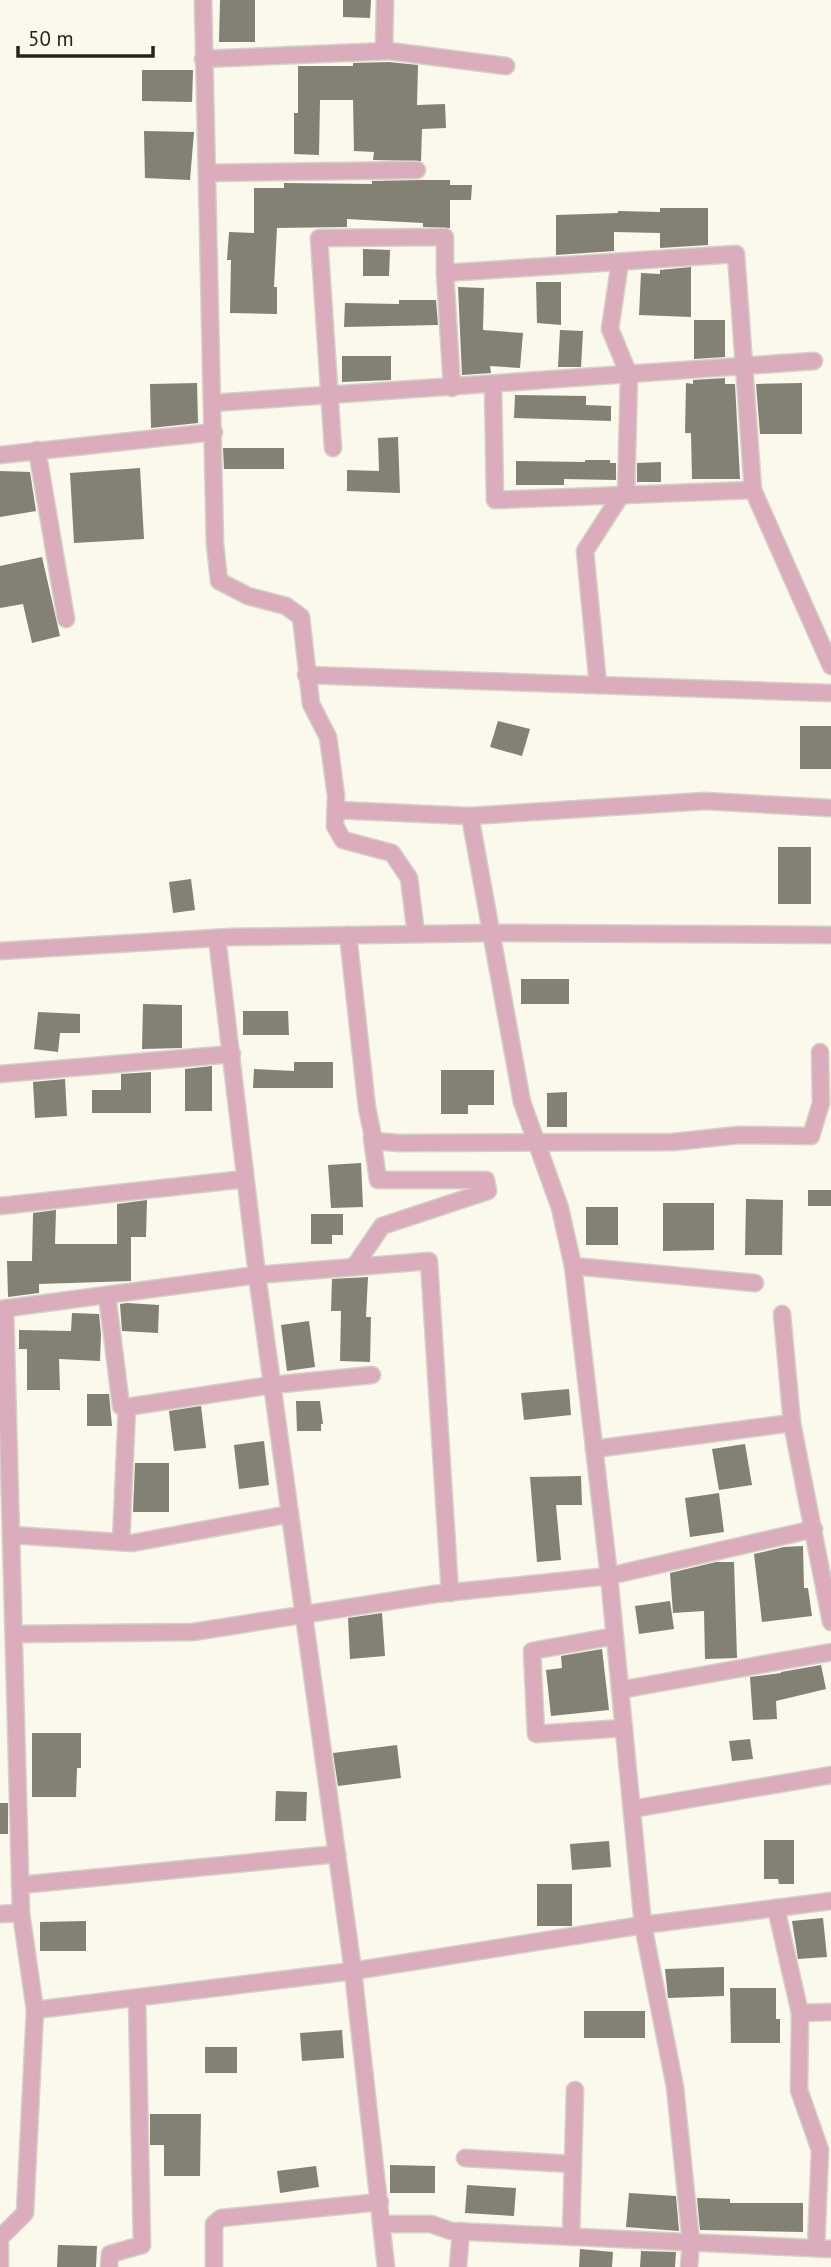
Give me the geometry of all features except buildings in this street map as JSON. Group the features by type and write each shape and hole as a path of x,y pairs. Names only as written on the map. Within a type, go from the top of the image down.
{"street":[{"path":"203,0 215,544 219,581 248,596 286,607 301,617 311,704 328,737 333,766 335,825 343,840 392,853 409,878 415,934"},
{"path":"384,51 385,0"},
{"path":"204,59 384,51 506,66"},
{"path":"208,173 417,170"},
{"path":"333,448 319,238 444,237 452,388"},
{"path":"445,273 736,254 753,490 831,666"},
{"path":"598,685 585,551 624,495 629,375 610,329 620,262"},
{"path":"213,403 814,362"},
{"path":"493,385 495,500 753,490"},
{"path":"0,455 214,432"},
{"path":"37,450 66,619"},
{"path":"306,675 831,693"},
{"path":"335,810 470,816 705,801 831,808"},
{"path":"470,816 522,1102 560,1208 573,1266 609,1576 643,1925 674,2087 691,2242 689,2267"},
{"path":"348,935 378,1180 486,1180 488,1191 382,1226 354,1267"},
{"path":"0,951 216,938 348,935 831,935"},
{"path":"216,938 232,1054 244,1180 353,1971 386,2267"},
{"path":"372,1138 374,1141 399,1143 537,1144 673,1142 740,1135 811,1136 821,1103 820,1052"},
{"path":"0,1074 232,1054"},
{"path":"0,1206 244,1180"},
{"path":"0,2267 0,2237 25,2213 35,2010 21,1913 15,1634 3,1309 257,1275 429,1261 450,1592"},
{"path":"573,1266 755,1283"},
{"path":"107,1295 121,1406 272,1385 373,1376"},
{"path":"782,1314 792,1423 829,1596 831,1622"},
{"path":"121,1542 127,1407"},
{"path":"594,1449 792,1423"},
{"path":"12,1535 132,1543 290,1514"},
{"path":"15,1634 193,1632 450,1592 609,1576 814,1529"},
{"path":"615,1636 532,1651 536,1734 624,1728"},
{"path":"620,1690 831,1652"},
{"path":"632,1809 831,1774"},
{"path":"20,1885 337,1854"},
{"path":"35,2010 353,1971 643,1925 831,1901"},
{"path":"382,2224 431,2224 451,2231 823,2249 820,2150 799,2090 800,2013 776,1908"},
{"path":"0,1914 21,1913"},
{"path":"109,2267 110,2255 142,2245 137,1998"},
{"path":"800,2013 831,2012"},
{"path":"571,2236 575,2090"},
{"path":"465,2158 573,2164"},
{"path":"214,2267 214,2224 221,2218 380,2202"},
{"path":"458,2267 461,2231"}]}
